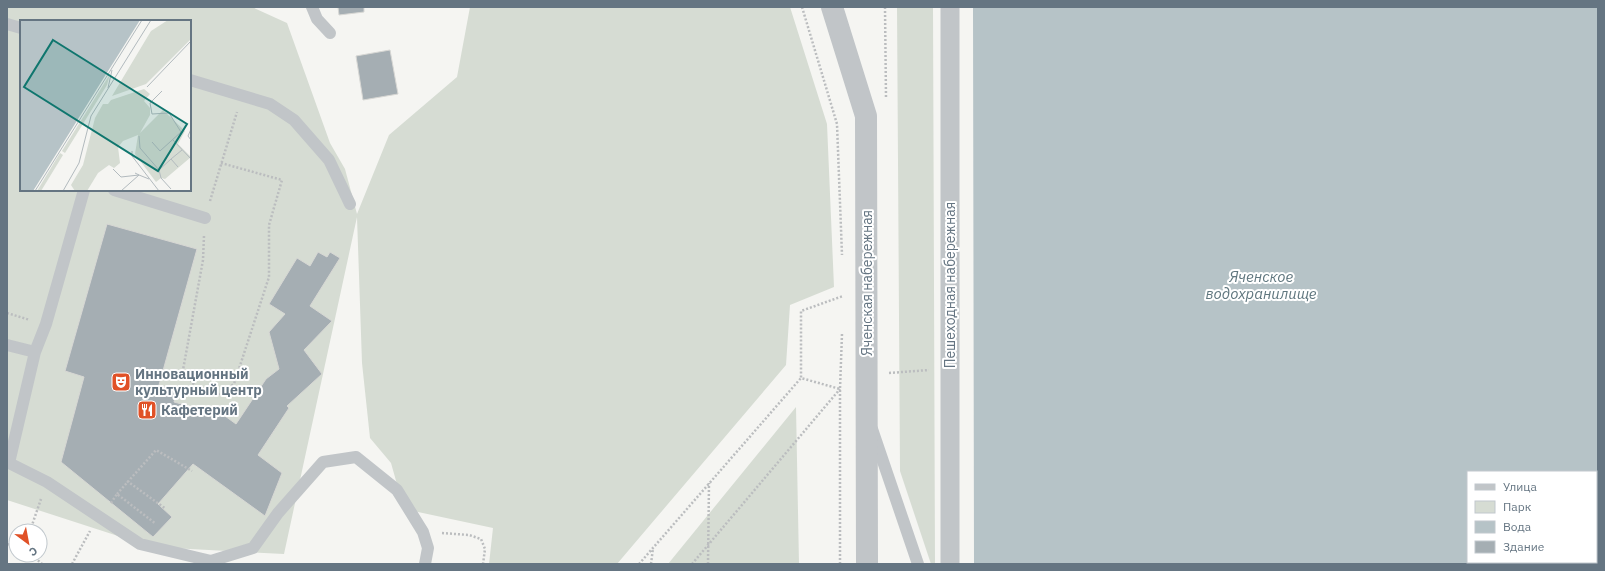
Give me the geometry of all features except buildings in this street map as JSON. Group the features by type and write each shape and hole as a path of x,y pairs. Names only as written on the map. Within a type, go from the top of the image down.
{"street":[{"name":"Яченская набережная","path":"832,7 866,116 867,564"},
{"name":"Пешеходная набережная","path":"950,7 950,564"}],"lane":[{"path":"312,7 317,19 330,34"},
{"path":"7,24 20,28"},
{"path":"191,80 270,104 294,120 329,160 350,204"},
{"path":"84,191 46,324 35,352 8,463 47,482 140,544 189,557 218,562 253,548 278,513 323,462 356,457 397,490 423,532 428,548 425,564"},
{"path":"117,191 206,218"},
{"path":"7,345 35,352"},
{"path":"867,413 918,564"}],"path":[{"path":"802,7 837,124 842,257"},
{"path":"885,7 886,100"},
{"path":"221,163 282,180 269,225 269,277 234,384 219,394 195,386 183,370 203,260 206,218 221,163 242,96"},
{"path":"843,288 843,304"},
{"path":"639,564 801,378 801,311 843,296"},
{"path":"7,313 46,324"},
{"path":"840,564 840,389 842,327"},
{"path":"889,373 950,368"},
{"path":"801,378 840,389"},
{"path":"692,564 840,389"},
{"path":"110,504 127,481 156,450 192,471"},
{"path":"127,481 166,509"},
{"path":"33,523 47,482"},
{"path":"708,564 709,483"},
{"path":"117,494 156,524"},
{"path":"72,564 92,528"},
{"path":"423,532 469,535 481,539 485,549 483,564"},
{"path":"651,564 654,547"}],"green space":[{"path":"7,7 252,7 287,23 330,143 345,169 357,214 389,135 457,77 470,7 790,7 827,124 834,287 790,305 786,365 617,564 489,564 493,528 404,509 391,463 370,438 362,363 357,217 284,554 152,547 7,500"},
{"path":"897,7 933,7 935,564 931,564 900,471"},
{"path":"796,407 799,564 668,564"}],"water":[{"name":"Яченское водохранилище","path":"973,7 1598,7 1598,564 974,564"}],"place":[{"name":"Инновационный культурный центр","path":"121,382"},
{"name":"Кафетерий","path":"147,410"}]}
